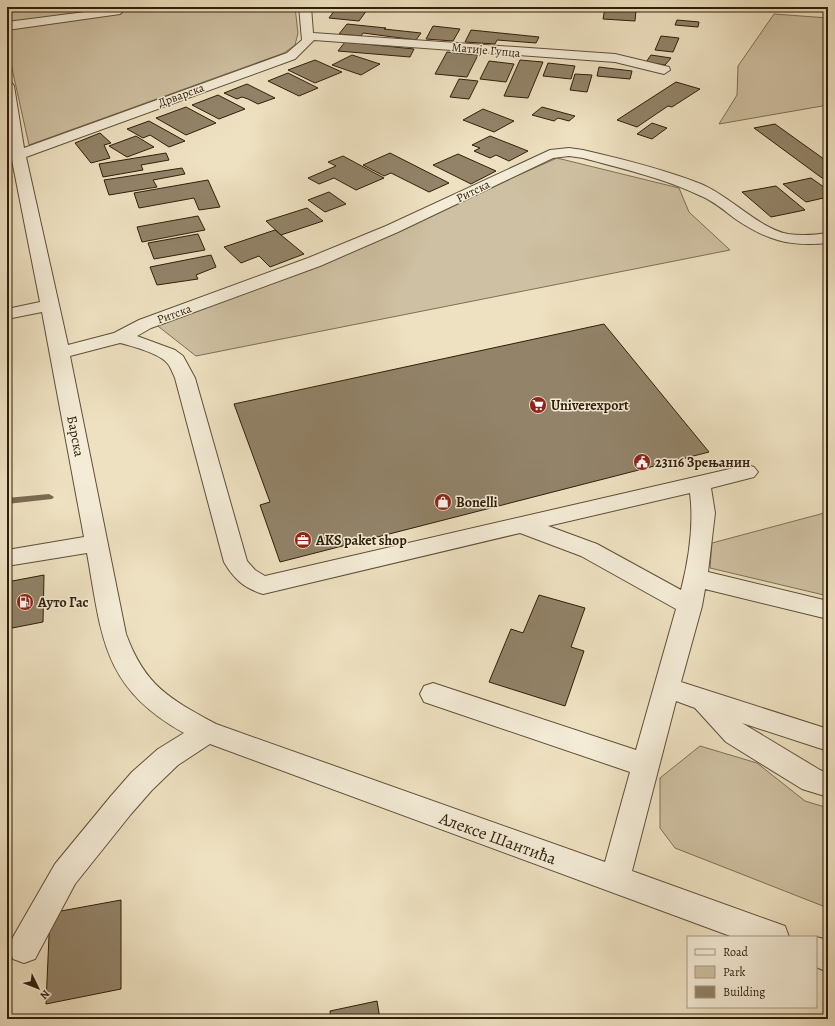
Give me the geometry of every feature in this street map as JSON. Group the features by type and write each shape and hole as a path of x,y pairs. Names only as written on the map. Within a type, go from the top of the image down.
{"street":[{"path":"305,7 307,36"},
{"path":"7,26 116,12"},
{"name":"Матије Гупца","path":"307,36 615,58 664,70"},
{"name":"Дрварска","path":"18,155 291,56 305,45 307,36"},
{"name":"Барска","path":"7,86 18,155 60,353 114,634 125,663 141,687 160,706 214,734"},
{"name":"Ритска","path":"60,353 120,337 145,324 314,262 392,229 550,154 569,152 583,154 679,182 709,193 759,228 783,239 806,241 828,238"},
{"path":"7,314 50,305"},
{"path":"120,337 158,348 176,360 185,378 236,562 242,573 253,581 263,585 747,472"},
{"path":"615,880 690,606 696,578 704,513 700,483"},
{"path":"522,525 589,550 690,606"},
{"path":"7,558 97,543"},
{"path":"696,578 828,610"},
{"path":"667,688 828,740"},
{"path":"433,694 646,765"},
{"path":"704,700 735,734 812,780 828,785"},
{"path":"24,948 65,874 142,781 168,757 214,734"},
{"name":"Алексе Шантића","path":"214,734 771,936"},
{"path":"817,952 828,956"}],"green space":[{"path":"7,7 295,7 298,33 295,45 284,53 29,145 7,46"},
{"path":"774,14 828,18 828,105 719,124 737,95 738,66"},
{"path":"557,158 679,188 689,212 730,250 196,356 154,323 449,206"},
{"path":"828,512 828,596 710,568 712,543"},
{"path":"700,746 757,763 805,801 828,808 828,908 675,848 660,828 660,778"}],"building":[{"path":"337,7 367,10 359,21 329,18"},
{"path":"384,7 413,7 411,10"},
{"path":"495,7 532,7 533,8 496,9"},
{"path":"605,8 636,10 635,21 603,19"},
{"path":"677,20 699,22 698,27 675,25"},
{"path":"347,24 421,33 416,40 363,33 361,36 339,34"},
{"path":"433,26 460,29 453,41 426,39"},
{"path":"471,30 539,37 536,43 497,40 495,44 465,42"},
{"path":"661,36 679,38 673,52 655,50"},
{"path":"345,42 414,49 410,57 338,51"},
{"path":"447,52 478,55 467,77 435,74"},
{"path":"352,55 380,64 361,75 332,65"},
{"path":"651,55 671,58 665,65 646,62"},
{"path":"315,60 342,72 315,83 288,70"},
{"path":"520,60 543,62 528,98 504,96"},
{"path":"489,61 514,64 506,82 480,79"},
{"path":"548,63 575,66 571,79 543,76"},
{"path":"599,67 632,71 630,79 597,76"},
{"path":"288,73 318,88 299,96 268,81"},
{"path":"575,74 592,75 587,92 570,90"},
{"path":"459,79 478,81 469,99 450,97"},
{"path":"676,82 700,89 672,107 668,106 637,127 617,120"},
{"path":"247,84 275,98 258,104 242,97 237,99 224,93"},
{"path":"218,95 245,109 219,119 192,105"},
{"path":"186,107 216,123 186,135 156,118"},
{"path":"542,107 575,116 569,121 558,118 554,121 532,115"},
{"path":"483,109 514,121 494,132 463,120"},
{"path":"149,121 185,141 169,147 150,135 143,138 127,129"},
{"path":"652,123 667,128 652,139 637,134"},
{"path":"775,124 828,162 828,177 822,178 754,128"},
{"path":"100,133 111,143 104,145 110,158 91,163 75,143"},
{"path":"136,136 154,147 127,157 109,146"},
{"path":"490,136 528,151 509,161 496,155 490,158 474,151 480,148 472,145"},
{"path":"166,153 169,160 141,165 143,170 103,177 99,164"},
{"path":"390,153 449,183 429,192 391,173 384,176 363,165"},
{"path":"458,154 496,171 471,184 433,165"},
{"path":"343,156 384,178 356,190 334,178 319,184 308,178 336,166 328,162"},
{"path":"182,168 185,174 153,180 157,187 109,195 104,180"},
{"path":"811,178 828,190 828,197 806,202 783,184"},
{"path":"208,180 220,207 199,210 194,198 139,208 134,193"},
{"path":"776,186 805,210 771,217 742,192"},
{"path":"329,192 346,204 325,212 308,200"},
{"path":"307,208 323,221 281,235 266,221"},
{"path":"198,216 205,230 142,242 137,227"},
{"path":"275,230 304,254 270,267 259,256 241,263 224,247"},
{"path":"198,234 205,250 154,259 148,243"},
{"path":"211,255 216,267 196,275 198,279 157,285 150,267"},
{"path":"604,324 709,452 280,562 260,505 270,502 234,404"},
{"name":"Ауто Гас","path":"44,575 43,622 7,629 7,582"},
{"path":"539,595 585,608 571,647 584,651 565,706 489,682 511,629 523,633"},
{"path":"121,900 121,989 46,1004 50,913"},
{"path":"377,1001 380,1019 331,1019 330,1011"}],"waterway":[{"path":"7,501 49,497"}],"place":[{"name":"Univerexport","path":"538,405"},
{"name":"23116 Зрењанин","path":"642,462"},
{"name":"Bonelli","path":"443,502"},
{"name":"AKS paket shop","path":"303,540"},
{"name":"Ауто Гас","path":"25,602"}]}
